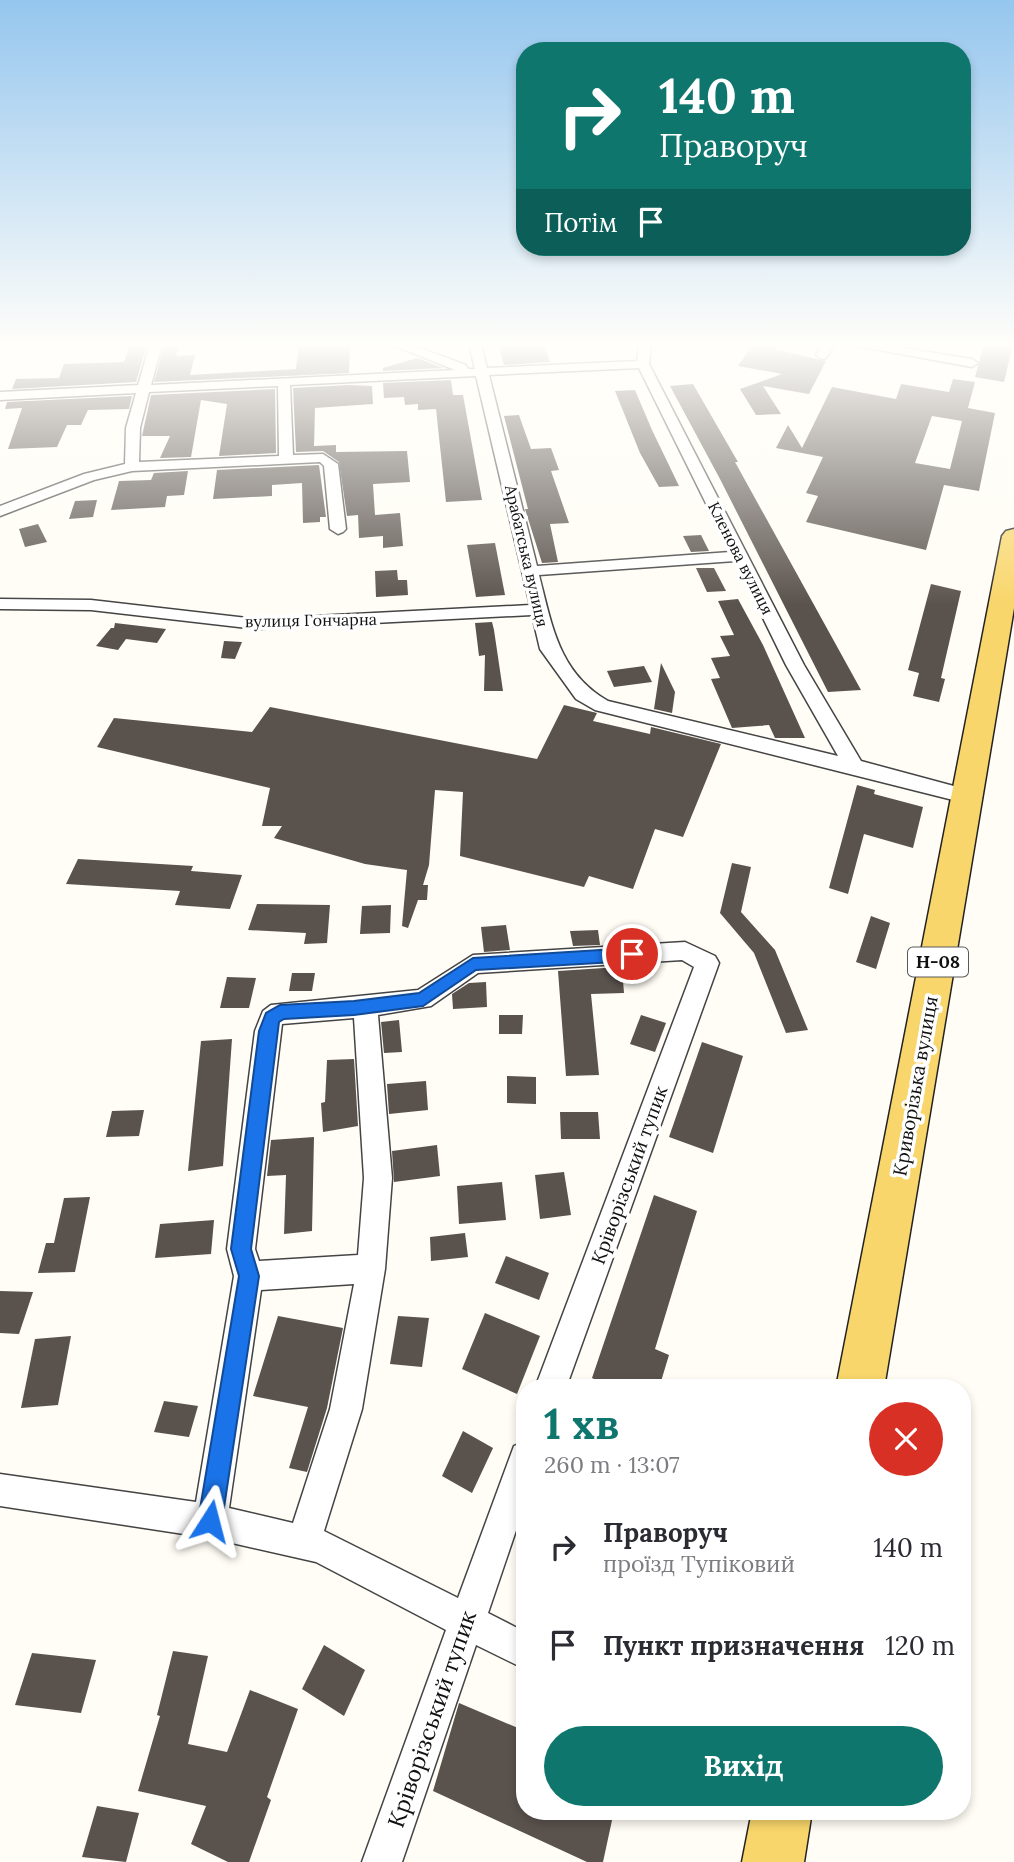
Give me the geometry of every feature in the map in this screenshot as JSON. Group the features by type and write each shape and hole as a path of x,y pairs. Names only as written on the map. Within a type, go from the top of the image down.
{"main road":[{"name":"Криворізька вулиця","path":"862,1379 969,797 1014,536"},
{"path":"773,1862 780,1820"}],"street":[{"path":"132,431 132,467"},
{"path":"285,431 286,459"},
{"name":"Арабатська вулиця","path":"496,431 549,649 565,675 583,695 602,706 854,766"},
{"name":"Кленова вулиця","path":"677,431 795,665 854,766"},
{"path":"0,511 89,477 132,467 323,458 331,464 338,529"},
{"path":"531,571 740,556"},
{"name":"вулиця Гончарна","path":"0,604 91,605 257,624 538,610"},
{"path":"854,766 969,797"},
{"name":"Кріворізський тупик","path":"365,1007 423,999 473,964 685,951 706,963 554,1379"},
{"path":"210,1521 249,1276 241,1249 267,1031 272,1018 280,1012 365,1007 372,1066 378,1178 371,1269 346,1409 303,1542"},
{"path":"249,1276 371,1269"},
{"name":"Кріворізський тупик","path":"382,1862 516,1481"},
{"path":"0,1490 210,1521 320,1546 516,1646"}],"building":[{"path":"14,431 64,431 57,447 8,449"},
{"path":"143,431 196,431 191,457 160,458 170,436 142,436"},
{"path":"223,431 276,431 276,453 219,456"},
{"path":"295,431 314,431 314,446 336,445 336,452 407,451 410,482 373,484 375,515 400,513 403,546 383,548 383,536 359,538 358,515 347,516 339,462 323,451 296,452"},
{"path":"438,431 469,431 482,500 446,502"},
{"path":"508,431 525,431 531,449 551,448 559,470 551,471 569,523 550,524 558,562 542,563 525,509 528,509"},
{"path":"631,431 652,431 679,486 659,487"},
{"path":"694,431 720,431 861,690 828,692"},
{"path":"785,431 792,431 802,448 810,431 927,431 915,463 950,469 960,431 991,431 979,491 944,485 926,550 806,522 818,496 806,493 823,457 776,448"},
{"path":"319,465 326,517 320,517 320,522 303,523 302,483 272,485 272,496 213,499 217,470"},
{"path":"188,471 184,495 167,496 165,507 111,510 119,481 151,480 154,473"},
{"path":"97,500 93,517 69,519 75,501"},
{"path":"38,524 47,542 25,547 19,529"},
{"path":"701,535 709,551 691,552 683,536"},
{"path":"495,543 505,595 476,597 467,545"},
{"path":"696,568 714,568 726,591 707,592"},
{"path":"397,570 398,580 407,580 408,595 376,597 375,571"},
{"path":"931,584 961,591 941,678 945,679 939,702 913,696 919,673 908,670"},
{"path":"738,599 763,645 805,738 775,738 769,725 732,728 711,679 720,678 711,658 730,656 720,636 734,635 718,601"},
{"path":"492,622 503,691 484,691 485,655 479,656 475,623"},
{"path":"115,623 166,629 157,643 126,639 118,650 96,646 111,628 114,628"},
{"path":"224,641 242,642 235,659 221,658"},
{"path":"661,663 675,692 672,713 654,709"},
{"path":"644,666 652,682 614,687 607,671"},
{"path":"564,705 597,713 593,721 650,734 651,727 721,744 683,837 655,829 633,889 589,876 584,887 460,856 463,792 435,790 429,865 423,885 428,885 427,900 418,900 408,928 402,926 407,870 365,864 274,838 282,826 262,826 270,788 97,747 114,718 252,732 270,707 537,759"},
{"path":"857,785 875,790 874,794 923,807 913,848 864,834 848,894 829,888"},
{"path":"78,859 193,866 191,871 242,875 230,909 175,905 180,891 66,884"},
{"path":"732,863 751,867 741,912 775,950 808,1030 786,1033 754,953 720,913"},
{"path":"257,904 330,905 327,943 304,944 306,933 248,930"},
{"path":"391,905 390,933 360,934 362,906"},
{"path":"871,916 890,923 876,969 856,962"},
{"path":"506,925 510,950 484,952 481,927"},
{"path":"598,930 600,945 573,946 570,931"},
{"path":"622,968 624,993 591,994 599,1075 566,1076 558,971"},
{"path":"292,973 315,973 312,991 289,991"},
{"path":"227,977 256,978 249,1008 220,1008"},
{"path":"486,982 487,1007 453,1009 452,994 469,983"},
{"path":"499,1015 523,1015 522,1034 499,1034"},
{"path":"641,1015 666,1023 655,1052 630,1044"},
{"path":"399,1020 402,1052 384,1053 381,1022"},
{"path":"232,1039 223,1166 188,1171 201,1041"},
{"path":"702,1042 743,1056 713,1153 669,1137"},
{"path":"354,1059 358,1126 323,1132 321,1103 325,1102 327,1060"},
{"path":"507,1076 536,1077 536,1104 507,1103"},
{"path":"426,1081 428,1110 389,1114 387,1084"},
{"path":"144,1110 139,1136 106,1137 112,1111"},
{"path":"560,1112 598,1112 600,1139 561,1139"},
{"path":"314,1137 312,1231 284,1234 286,1175 267,1176 271,1140"},
{"path":"437,1145 440,1176 394,1182 392,1151"},
{"path":"564,1172 571,1215 540,1219 535,1175"},
{"path":"502,1182 506,1220 459,1224 457,1186"},
{"path":"654,1195 697,1211 655,1349 669,1355 662,1379 592,1378"},
{"path":"90,1197 75,1272 38,1273 46,1243 54,1243 64,1198"},
{"path":"214,1220 211,1254 155,1258 160,1224"},
{"path":"465,1233 468,1257 431,1261 430,1237"},
{"path":"506,1256 549,1273 539,1300 495,1283"},
{"path":"0,1291 33,1292 19,1334 0,1333"},
{"path":"485,1313 540,1336 523,1379 516,1379 516,1394 462,1369"},
{"path":"278,1316 343,1328 327,1408 307,1472 289,1468 308,1407 253,1396"},
{"path":"398,1316 429,1318 422,1367 390,1364"},
{"path":"71,1336 58,1405 21,1408 35,1339"},
{"path":"164,1401 198,1406 189,1437 154,1432"},
{"path":"463,1431 493,1448 472,1493 442,1476"},
{"path":"324,1645 365,1670 344,1716 302,1689"},
{"path":"173,1651 208,1656 188,1744 227,1752 250,1690 298,1709 267,1797 271,1800 249,1862 228,1862 191,1844 206,1806 138,1791 160,1716 157,1715"},
{"path":"32,1653 96,1660 81,1713 15,1705"},
{"path":"459,1703 516,1727 516,1820 612,1820 603,1862 587,1862 433,1791"},
{"path":"97,1806 139,1813 126,1862 82,1857"}],"route":[{"path":"210,1521 249,1276 241,1249 267,1031 272,1018 280,1012 354,1008 423,999 473,964 632,954"}]}
